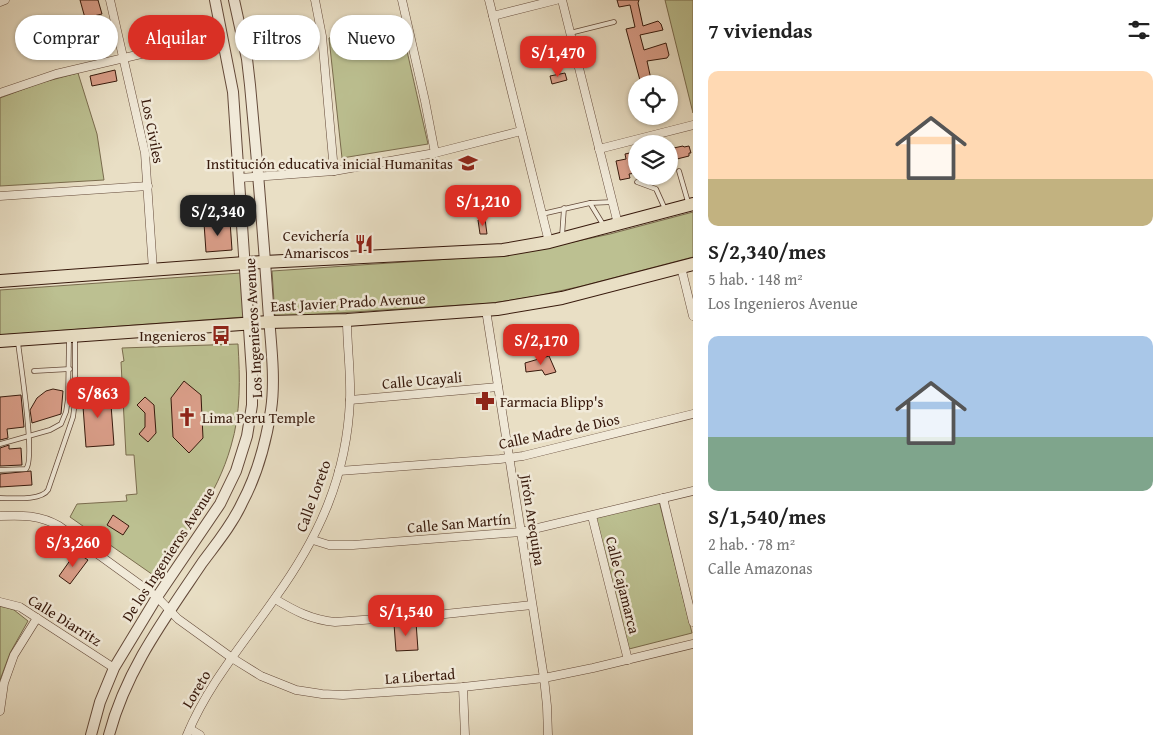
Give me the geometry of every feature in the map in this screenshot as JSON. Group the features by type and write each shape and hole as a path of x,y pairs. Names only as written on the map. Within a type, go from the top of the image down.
{"main road":[{"path":"0,281 245,263 489,251 555,240 691,205"},
{"name":"East Javier Prado Avenue","path":"0,340 249,323 346,320 486,310 562,298 687,266"}],"street":[{"path":"0,2 5,0"},
{"name":"Los Civiles","path":"110,0 144,148 153,270"},
{"name":"Los Ingenieros Avenue","path":"215,0 218,15"},
{"name":"Los Ingenieros Avenue","path":"109,735 116,709 130,675 170,610 242,505 252,481 264,442 271,408 272,373 258,177 247,59 234,0"},
{"path":"315,0 322,36 334,171"},
{"path":"402,0 435,153"},
{"path":"489,0 542,214 555,240"},
{"path":"493,16 556,0"},
{"path":"562,0 618,224"},
{"name":"Los Ingenieros Avenue","path":"225,50 231,81 240,178 249,323"},
{"path":"0,93 56,74 128,56"},
{"path":"599,149 693,125"},
{"path":"240,178 334,171 435,153 521,131"},
{"path":"0,196 148,186"},
{"path":"687,266 693,316"},
{"name":"Jirón Arequipa","path":"486,310 544,678 548,706 548,735"},
{"name":"Calle Loreto","path":"232,658 313,540 329,503 339,471 350,400 346,320"},
{"name":"De los Ingenieros Avenue","path":"91,735 100,702 114,668 157,597 220,504 236,471 247,436 252,405 249,323"},
{"name":"Calle Ucayali","path":"350,400 498,387"},
{"name":"Calle Madre de Dios","path":"339,471 509,458 572,445 693,414"},
{"name":"Calle San Martín","path":"313,540 322,544 337,546 452,539 521,532 693,491"},
{"path":"663,498 693,622"},
{"name":"La Libertad","path":"0,516 34,516 59,526 157,597 178,619 232,658 273,682 296,690 343,695 463,687 544,678 693,644"},
{"name":"Calle Cajamarca","path":"592,516 628,660"},
{"path":"275,598 302,614 320,620 335,622 532,605"},
{"name":"Calle Diarritz","path":"0,602 20,606 114,668"},
{"path":"0,711 4,683 14,655 37,618"},
{"name":"Loreto","path":"189,732 205,698 232,658"},
{"path":"463,687 465,735"},
{"path":"189,732 200,735"}],"lane":[{"path":"570,33 614,22"},
{"path":"679,171 691,205"},
{"path":"645,185 656,189 666,212"},
{"path":"542,214 590,203 613,202"},
{"path":"590,203 605,228"},
{"path":"555,240 564,208"},
{"path":"0,498 36,497 45,494 48,490 73,417 75,368 72,335"},
{"path":"0,444 55,428 61,424 66,412 68,399 72,335"},
{"path":"0,470 28,467 29,436 18,339"},
{"path":"34,372 75,368"}],"green space":[{"path":"665,0 693,0 693,113"},
{"path":"331,60 409,60 428,144 342,158"},
{"path":"78,73 97,134 104,180 0,186 0,98 40,83"},
{"path":"693,212 693,257 582,286 493,303 275,317 272,271 464,258 531,251 610,234"},
{"path":"241,273 244,317 0,335 0,290"},
{"path":"238,344 239,383 237,421 225,464 209,499 156,577 70,517 77,504 127,501 126,495 137,494 134,455 126,455 121,362 124,361 122,348"},
{"path":"659,501 692,633 629,649 596,518"},
{"path":"0,605 14,610 28,621 10,653 0,680"}],"building":[{"path":"80,0 98,0 102,14 84,15"},
{"path":"617,0 639,0 643,26 658,21 661,24 663,30 640,35 644,50 666,43 669,55 667,58 647,61 650,75 639,75 626,29 635,27 630,5 619,7"},
{"path":"115,70 117,81 92,86 90,76"},
{"path":"565,73 567,80 552,84 550,76"},
{"path":"689,146 691,153 689,153 689,156 678,159 678,147"},
{"path":"628,153 628,178 620,180 616,161 626,159 625,154"},
{"path":"485,219 487,234 480,234 478,220"},
{"path":"230,221 232,250 206,252 204,223"},
{"path":"517,325 528,327 531,337 529,348 519,349 516,344"},
{"path":"549,356 556,372 545,375 542,370 526,372 525,363"},
{"name":"Lima Peru Temple","path":"184,381 201,395 203,438 189,453 173,437 171,398"},
{"path":"53,389 63,391 61,414 32,423 30,410 37,398 46,391"},
{"path":"110,391 114,445 86,447 82,393"},
{"path":"21,395 24,427 7,429 8,438 0,440 0,397"},
{"path":"145,397 154,405 156,433 148,442 139,434 145,427 145,413 137,405"},
{"path":"9,445 9,449 21,448 22,465 0,466 0,448"},
{"path":"31,471 32,485 0,487 0,474"},
{"path":"113,515 129,526 123,535 107,525"},
{"path":"76,552 88,560 70,584 59,576"},
{"path":"416,622 418,650 396,651 394,624"}],"place":[{"name":"Institución educativa inicial Humanitas","path":"468,163"},
{"name":"Cevichería Amariscos","path":"364,244"},
{"name":"Ingenieros","path":"221,335"},
{"name":"Farmacia Blipp's","path":"485,401"},
{"name":"Lima Peru Temple","path":"187,417"}]}
